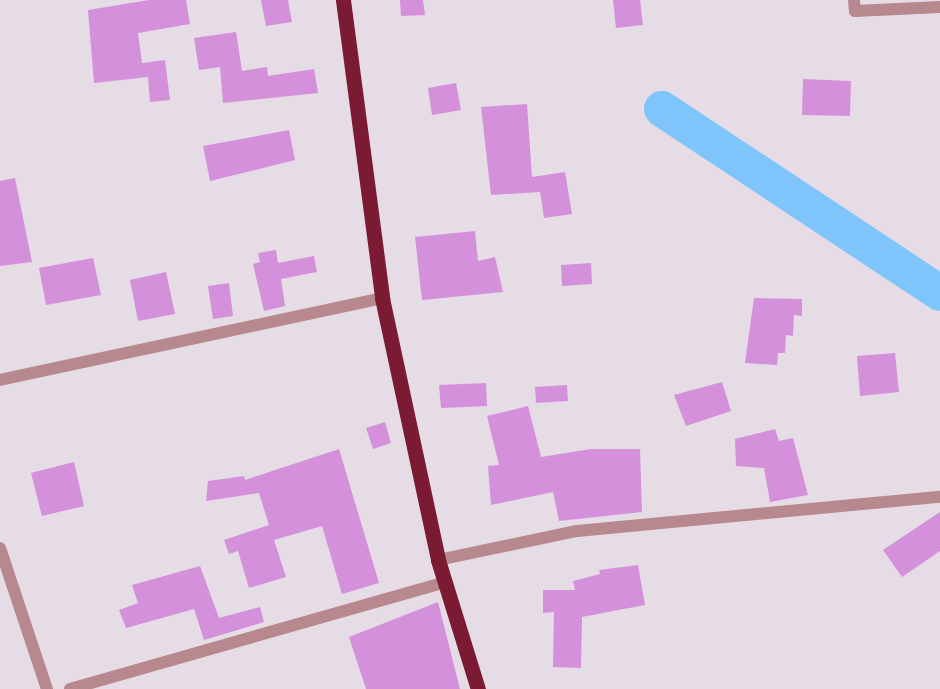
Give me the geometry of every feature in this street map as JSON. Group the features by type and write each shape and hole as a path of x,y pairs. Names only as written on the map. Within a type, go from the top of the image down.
{"highway":[{"path":"342,0 382,298 438,560 478,689"}],"street":[{"path":"854,0 855,11 940,8"},
{"path":"0,380 382,298"},
{"path":"438,560 578,531 940,497"},
{"path":"0,548 47,689"},
{"path":"70,689 445,582"}],"building":[{"path":"149,0 186,0 190,24 138,33 142,63 165,60 170,100 150,102 148,77 94,83 88,10"},
{"path":"261,0 288,0 292,22 266,26"},
{"path":"400,0 423,0 425,15 401,16"},
{"path":"613,0 640,0 643,25 616,28"},
{"path":"236,32 242,71 267,67 268,76 314,69 318,93 223,103 220,67 199,70 194,38"},
{"path":"803,79 851,81 850,116 802,115"},
{"path":"456,83 461,110 432,115 428,88"},
{"path":"527,104 532,177 565,172 572,214 544,218 540,192 491,195 481,107"},
{"path":"289,130 295,160 210,181 203,146"},
{"path":"15,178 32,262 0,266 0,181"},
{"path":"475,231 478,261 495,257 503,292 422,300 415,237"},
{"path":"276,250 278,263 314,256 317,272 281,279 285,306 264,311 253,264 260,262 258,253"},
{"path":"93,258 101,295 46,305 39,268"},
{"path":"591,263 592,284 562,286 561,265"},
{"path":"166,272 175,314 138,321 130,280"},
{"path":"229,283 233,316 213,319 208,286"},
{"path":"754,298 802,299 802,316 794,315 793,336 786,335 785,353 778,353 777,365 745,363"},
{"path":"895,353 899,392 860,396 857,356"},
{"path":"722,382 731,411 686,426 674,395"},
{"path":"486,383 487,406 441,408 439,385"},
{"path":"567,385 568,401 536,403 535,387"},
{"path":"528,406 541,457 591,449 640,449 642,512 559,521 553,492 491,505 488,466 499,465 487,416"},
{"path":"385,422 391,443 373,449 366,428"},
{"path":"775,429 779,441 793,438 808,495 770,502 764,468 736,466 735,439"},
{"path":"339,449 379,583 342,594 322,526 274,540 286,577 249,588 238,551 229,554 224,540 269,525 259,493 206,501 208,481 244,476 245,480"},
{"path":"74,462 84,506 42,516 31,473"},
{"path":"940,512 940,551 902,577 883,550"},
{"path":"638,565 645,605 582,617 581,668 553,667 554,612 543,613 543,590 575,590 573,581 600,574 599,570"},
{"path":"200,566 219,618 260,607 264,622 204,640 194,609 126,628 119,610 138,603 132,585"},
{"path":"438,602 460,689 366,689 349,637"}],"waterway":[{"path":"662,109 940,293"}]}
